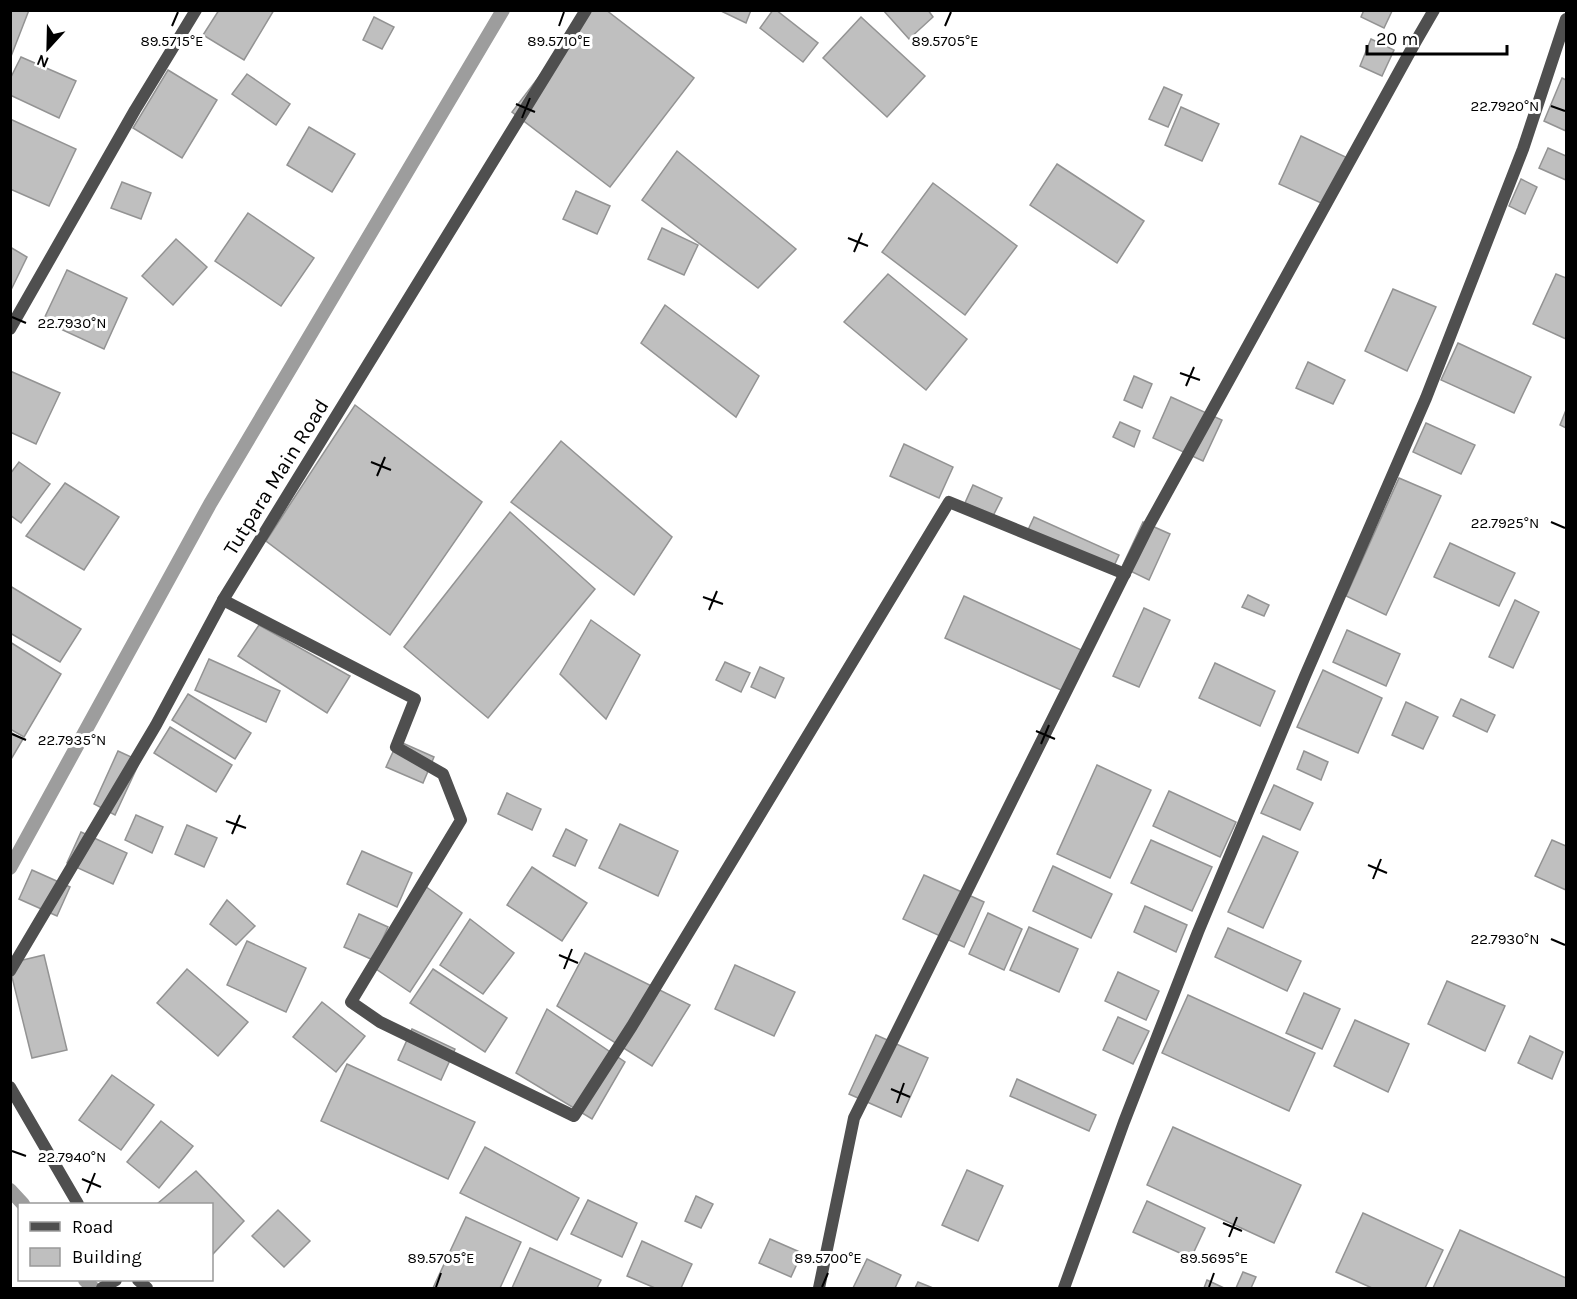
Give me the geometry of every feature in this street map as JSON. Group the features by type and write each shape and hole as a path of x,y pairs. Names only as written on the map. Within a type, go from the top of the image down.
{"street":[{"path":"10,329 135,110 196,10"},
{"name":"Tutpara Main Road","path":"10,971 156,725 223,600 586,10"},
{"path":"819,1288 854,1118 1166,494 1434,10"},
{"path":"1064,1288 1124,1122 1198,932 1305,676 1426,398 1523,148 1566,19"},
{"path":"223,600 415,699 396,747 443,774 461,820 351,1002 380,1022 574,1116 638,1016 949,502 1125,574"},
{"path":"10,1087 77,1203"}],"building":[{"path":"10,10 29,10 10,59"},
{"path":"219,10 274,10 244,60 203,35"},
{"path":"590,10 606,10 694,78 610,187 512,112"},
{"path":"719,10 751,10 746,23"},
{"path":"773,10 818,43 803,62 760,28"},
{"path":"883,10 928,10 933,17 909,39"},
{"path":"1364,10 1392,11 1384,28 1361,17"},
{"path":"374,17 394,27 382,49 363,40"},
{"path":"861,17 925,76 887,117 823,58"},
{"path":"1371,39 1394,50 1382,76 1360,66"},
{"path":"21,57 76,81 59,118 10,95 10,79"},
{"path":"168,70 217,100 182,158 133,128"},
{"path":"247,74 290,104 276,125 232,94"},
{"path":"1562,78 1566,80 1566,131 1544,121"},
{"path":"1164,87 1182,95 1168,127 1149,119"},
{"path":"1181,107 1219,124 1202,161 1165,145"},
{"path":"10,119 76,149 49,206 10,189"},
{"path":"309,127 355,154 332,192 287,165"},
{"path":"1301,136 1352,160 1330,207 1279,184"},
{"path":"1548,148 1566,156 1566,180 1539,168"},
{"path":"677,151 796,249 758,288 642,200"},
{"path":"1057,164 1144,221 1117,263 1030,205"},
{"path":"1521,179 1537,187 1525,214 1509,206"},
{"path":"122,182 151,193 141,219 111,208"},
{"path":"933,183 1017,246 965,315 882,252"},
{"path":"576,191 610,206 597,234 563,219"},
{"path":"248,213 314,258 281,306 215,261"},
{"path":"662,228 698,245 684,275 648,259"},
{"path":"176,239 207,267 173,305 142,276"},
{"path":"10,247 27,257 10,292"},
{"path":"67,270 127,298 104,349 43,321"},
{"path":"888,274 967,339 926,390 844,322"},
{"path":"1556,274 1566,278 1566,339 1533,324"},
{"path":"1393,289 1436,307 1407,371 1365,351"},
{"path":"665,305 759,376 736,417 641,343"},
{"path":"1458,343 1531,377 1514,413 1441,380"},
{"path":"1308,362 1345,380 1333,404 1296,388"},
{"path":"10,371 60,393 36,444 10,432"},
{"path":"1134,376 1152,384 1142,408 1124,400"},
{"path":"1171,397 1222,420 1203,461 1153,438"},
{"path":"355,405 482,502 390,635 266,541"},
{"path":"1566,410 1566,428 1560,425"},
{"path":"1120,422 1140,431 1134,447 1113,437"},
{"path":"1426,423 1475,445 1461,474 1413,452"},
{"path":"561,441 672,537 634,595 511,502"},
{"path":"904,444 953,467 939,498 890,476"},
{"path":"19,462 50,484 21,523 10,515 10,474"},
{"path":"1399,478 1441,496 1386,615 1346,596"},
{"path":"65,483 119,517 84,570 26,536"},
{"path":"973,485 1002,498 993,516 965,503"},
{"path":"510,512 595,589 488,718 404,647"},
{"path":"1034,517 1119,555 1113,568 1028,530"},
{"path":"1143,522 1170,534 1149,580 1122,567"},
{"path":"1450,543 1515,573 1499,606 1434,577"},
{"path":"10,586 81,629 60,662 10,633"},
{"path":"1248,595 1269,605 1264,616 1242,607"},
{"path":"964,596 1088,653 1070,694 945,638"},
{"path":"1515,600 1539,612 1513,668 1489,657"},
{"path":"1144,608 1170,620 1139,687 1113,676"},
{"path":"591,620 640,655 606,719 560,674"},
{"path":"259,625 350,676 327,713 238,656"},
{"path":"1347,630 1400,654 1386,686 1333,662"},
{"path":"10,642 61,674 24,737 10,729"},
{"path":"209,659 280,691 266,722 195,690"},
{"path":"725,662 750,673 741,692 716,680"},
{"path":"1215,663 1275,691 1260,726 1199,698"},
{"path":"760,667 784,678 775,698 751,687"},
{"path":"1323,670 1382,698 1358,753 1297,727"},
{"path":"188,694 251,733 235,759 172,720"},
{"path":"1461,699 1495,715 1487,732 1453,716"},
{"path":"1406,702 1438,717 1423,749 1392,735"},
{"path":"170,727 232,765 216,792 154,753"},
{"path":"10,732 23,739 10,761"},
{"path":"398,741 434,757 423,783 386,767"},
{"path":"118,751 140,761 115,815 94,804"},
{"path":"1304,751 1328,762 1321,780 1297,769"},
{"path":"1097,765 1151,790 1110,878 1057,854"},
{"path":"1274,785 1313,803 1300,830 1261,813"},
{"path":"1169,791 1236,822 1220,857 1153,826"},
{"path":"507,793 541,809 532,830 498,814"},
{"path":"136,815 163,827 152,853 125,840"},
{"path":"620,824 678,851 658,896 599,868"},
{"path":"187,825 217,838 204,867 175,854"},
{"path":"566,829 587,840 575,866 553,856"},
{"path":"81,832 127,853 113,884 67,863"},
{"path":"1263,836 1298,852 1263,928 1228,912"},
{"path":"1151,840 1212,867 1192,911 1131,883"},
{"path":"1552,840 1566,846 1566,890 1535,876"},
{"path":"362,851 412,873 397,907 347,884"},
{"path":"1053,866 1112,894 1091,938 1033,911"},
{"path":"532,867 587,903 562,941 507,905"},
{"path":"32,870 70,887 57,916 19,899"},
{"path":"924,875 984,902 964,947 903,919"},
{"path":"425,886 462,913 410,992 376,969"},
{"path":"227,900 255,926 236,945 210,924"},
{"path":"1145,906 1187,925 1176,952 1134,932"},
{"path":"988,913 1022,929 1004,970 969,954"},
{"path":"359,914 388,927 373,960 344,947"},
{"path":"470,919 514,953 483,994 440,965"},
{"path":"1029,927 1078,949 1059,992 1010,970"},
{"path":"1228,928 1301,961 1287,991 1215,957"},
{"path":"247,941 306,968 286,1012 227,985"},
{"path":"585,953 690,1005 652,1066 557,1006"},
{"path":"44,955 67,1050 32,1058 10,963"},
{"path":"735,965 795,992 774,1036 715,1009"},
{"path":"187,969 248,1022 218,1056 157,1003"},
{"path":"433,969 507,1018 485,1052 410,1003"},
{"path":"1118,972 1159,991 1146,1020 1105,1001"},
{"path":"1447,981 1505,1006 1485,1051 1428,1024"},
{"path":"1304,993 1340,1009 1322,1049 1286,1033"},
{"path":"1188,995 1315,1053 1289,1111 1162,1053"},
{"path":"322,1002 365,1036 336,1072 293,1037"},
{"path":"547,1009 625,1062 592,1119 516,1073"},
{"path":"1118,1017 1149,1031 1133,1064 1103,1050"},
{"path":"1355,1020 1409,1044 1388,1092 1334,1066"},
{"path":"412,1029 455,1049 441,1080 398,1060"},
{"path":"876,1035 928,1058 901,1117 849,1094"},
{"path":"1530,1036 1563,1052 1552,1079 1518,1063"},
{"path":"347,1064 475,1122 448,1179 321,1121"},
{"path":"112,1075 154,1105 121,1150 79,1120"},
{"path":"1017,1079 1096,1115 1089,1131 1010,1096"},
{"path":"161,1121 193,1146 159,1188 127,1162"},
{"path":"1173,1127 1301,1185 1274,1243 1147,1185"},
{"path":"485,1147 579,1198 557,1240 460,1193"},
{"path":"967,1170 1003,1186 978,1241 942,1225"},
{"path":"196,1171 244,1221 213,1254 213,1203 158,1203"},
{"path":"696,1196 713,1204 701,1228 685,1221"},
{"path":"588,1200 637,1223 622,1257 571,1234"},
{"path":"1147,1201 1205,1228 1191,1258 1133,1232"},
{"path":"278,1210 310,1241 284,1267 252,1236"},
{"path":"1363,1213 1443,1250 1425,1288 1372,1288 1336,1272"},
{"path":"466,1217 521,1242 500,1288 433,1288"},
{"path":"1460,1230 1566,1278 1566,1288 1433,1288"},
{"path":"770,1239 802,1253 791,1277 759,1263"},
{"path":"642,1241 692,1264 681,1288 655,1288 627,1276"},
{"path":"530,1248 601,1280 597,1288 512,1288"},
{"path":"867,1259 901,1275 895,1288 853,1288"},
{"path":"1243,1272 1256,1277 1251,1288 1236,1288"},
{"path":"1207,1280 1224,1288 1204,1288"},
{"path":"918,1282 933,1288 915,1288"}],"waterway":[{"path":"10,868 210,504 503,10"},
{"path":"10,1190 22,1203"},
{"path":"86,1281 93,1288"}]}
